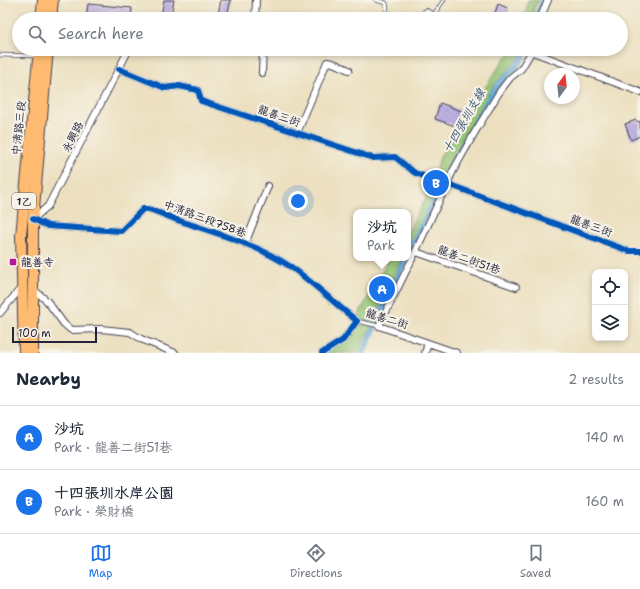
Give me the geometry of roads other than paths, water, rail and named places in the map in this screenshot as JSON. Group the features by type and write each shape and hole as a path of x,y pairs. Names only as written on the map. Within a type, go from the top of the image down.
{"main road":[{"path":"42,12 43,0"},
{"path":"52,12 53,0"},
{"name":"中清路三段","path":"24,353 21,288 22,216 38,56"},
{"name":"中清路三段","path":"33,353 33,218 47,56"},
{"path":"27,169 38,171"}],"street":[{"path":"255,12 256,0"},
{"path":"543,12 548,0"},
{"name":"永興路","path":"33,218 48,206 126,56"},
{"path":"262,56 262,73"},
{"path":"412,255 446,183 464,151 500,91 510,78 521,69 527,56"},
{"path":"546,56 640,92"},
{"path":"297,133 327,62 349,70"},
{"name":"龍善三街","path":"119,69 165,88 179,86 198,90 201,101 373,158 395,157 415,173 436,179 629,251 640,251"},
{"path":"245,244 268,186"},
{"name":"中清路三段758巷","path":"33,218 48,226 122,231 143,209 148,209 213,231 265,251 313,284 336,305 358,321"},
{"path":"22,216 33,218"},
{"name":"龍善二街51巷","path":"412,255 516,288"},
{"path":"379,326 409,261"},
{"path":"0,313 21,288 32,288 47,301 64,324 71,330 101,329 130,332 141,339 175,353"},
{"name":"龍善二街","path":"322,353 343,340 358,321"},
{"name":"龍善二街","path":"379,326 428,343 443,351 457,353"},
{"path":"425,353 428,343"}],"lane":[{"path":"376,0 386,3 387,12"},
{"path":"435,12 444,0"},
{"path":"0,55 12,54"},
{"name":"龍善二街","path":"358,321 379,326"}],"waterway":[{"name":"十四張圳支線","path":"538,12 544,0"},
{"name":"十四張圳支線","path":"411,247 448,173 480,114 496,88 523,56"},
{"name":"十四張圳支線","path":"363,353 405,261"}],"place":[{"name":"十四張圳水岸公園","path":"436,183"},
{"name":"龍善寺","path":"13,262"},
{"name":"沙坑","path":"382,289"}]}
